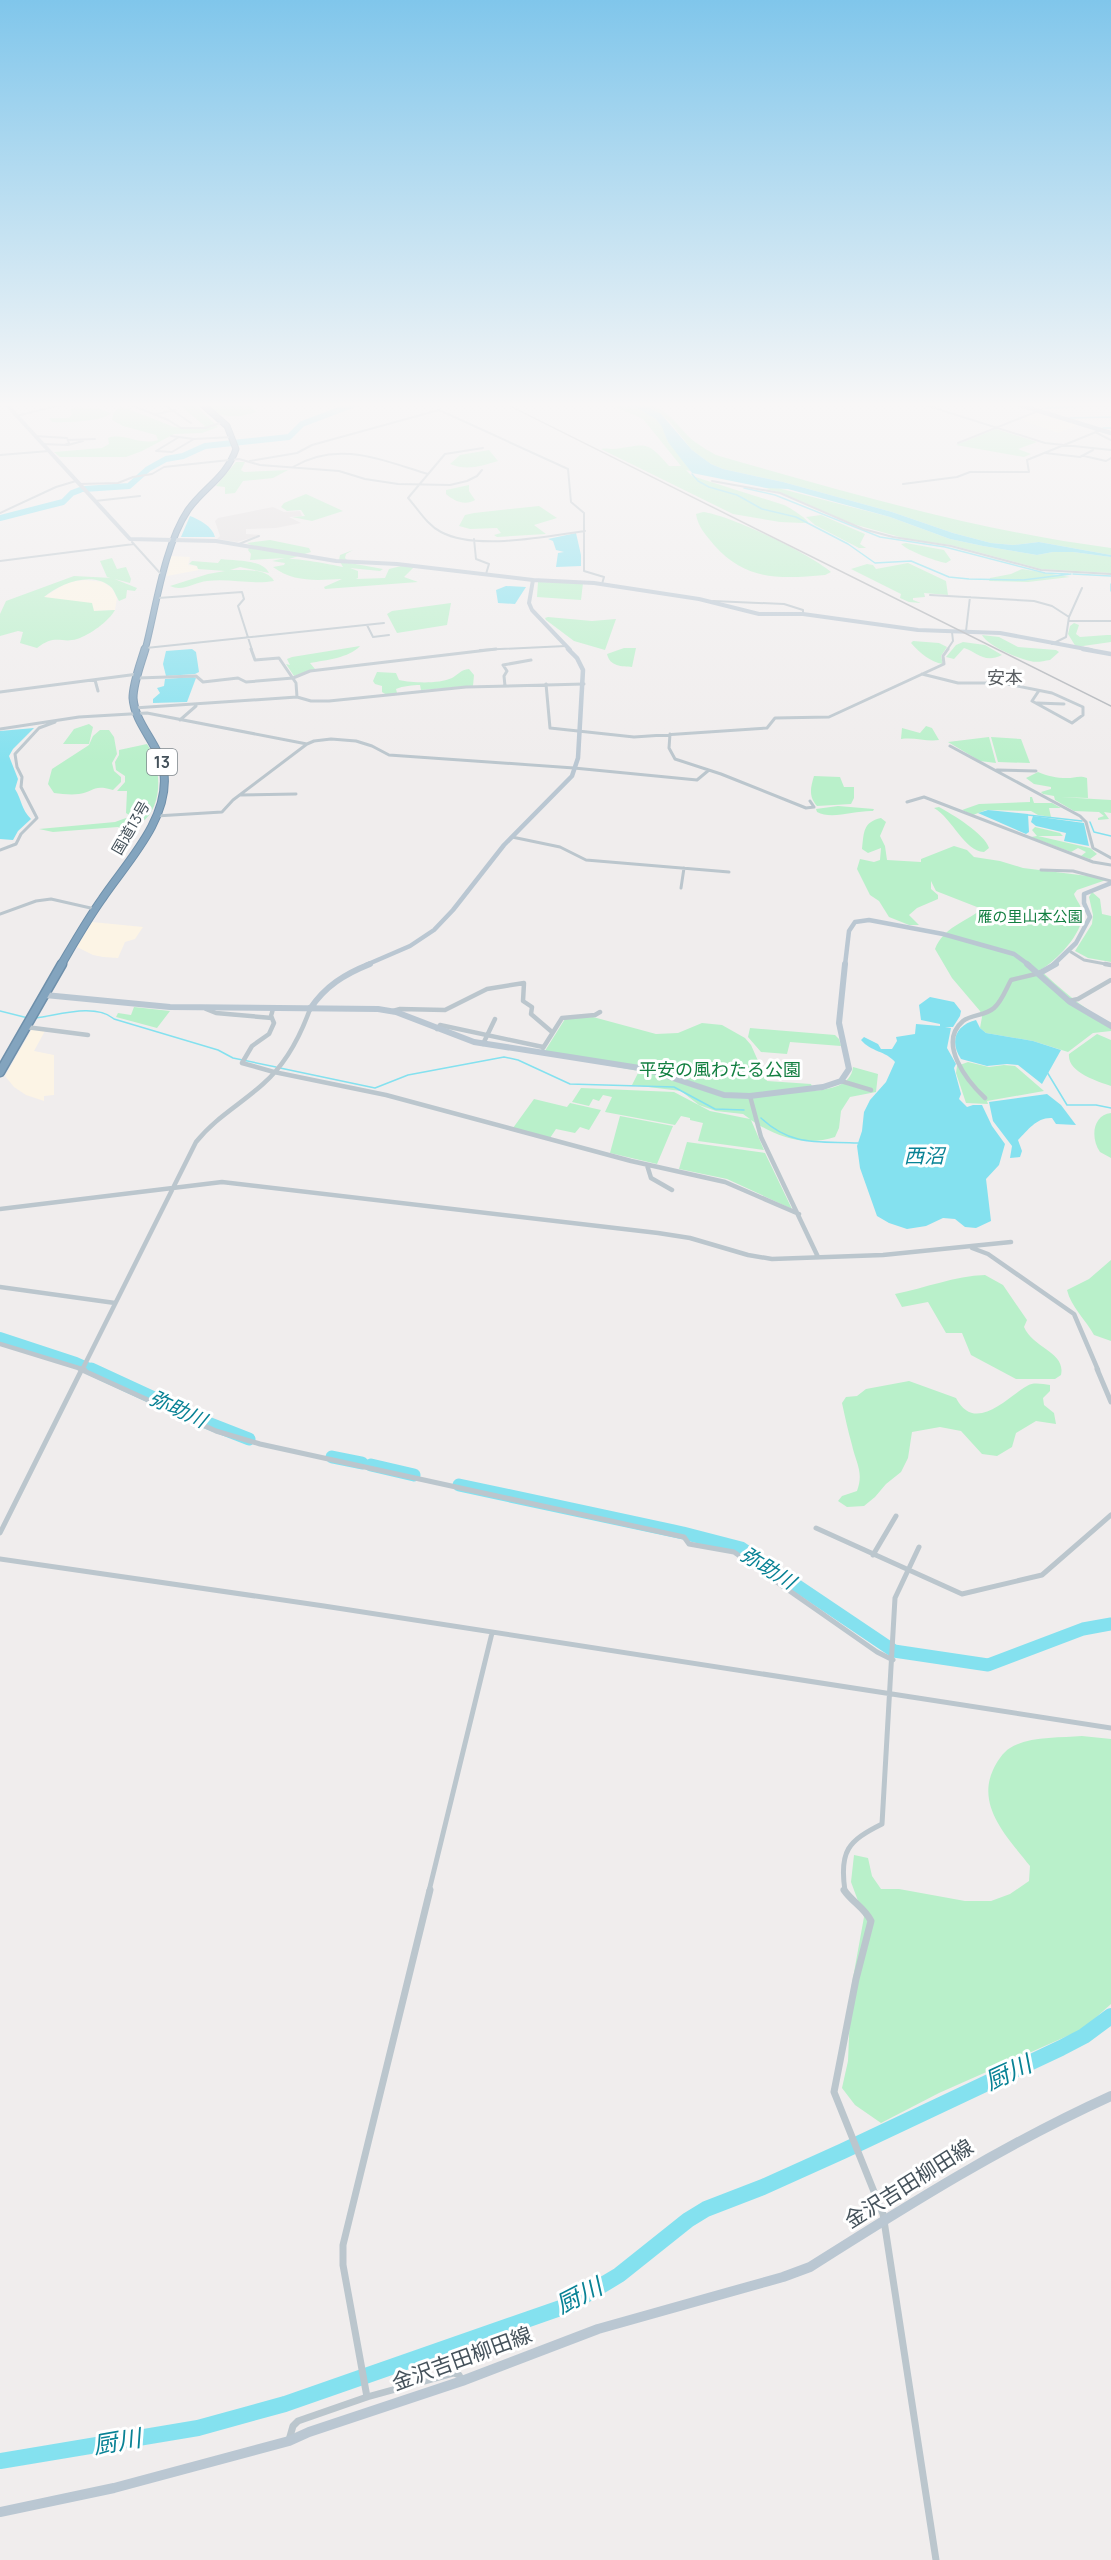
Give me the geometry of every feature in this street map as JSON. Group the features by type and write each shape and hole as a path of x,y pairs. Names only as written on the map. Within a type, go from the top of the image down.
{"highway":[{"path":"135,710 133,696 172,540 180,523"},
{"name":"国道13号","path":"0,1072 95,909 156,816 164,789 163,766 157,746 135,710"}],"street":[{"path":"115,523 164,574"},
{"path":"432,523 438,530 462,538 474,539 539,538 585,531"},
{"path":"585,523 584,571 604,577 602,584"},
{"path":"849,523 893,537 967,549 1046,571 1111,574"},
{"path":"239,544 259,536"},
{"path":"474,539 476,559 489,564 486,574"},
{"path":"0,561 134,542 216,540 336,561 389,563 532,580 602,584 708,601 759,614 803,614 918,630 1000,633 1111,654"},
{"path":"0,1533 84,1370 174,1186 207,1127 266,1082 296,1041 315,999 332,983 396,954 426,937 462,899 512,837 572,776 578,758 584,684 581,664 532,610 529,603 532,580"},
{"path":"1052,644 1064,638 1082,588"},
{"path":"158,598 242,592 244,598 238,606 255,660 279,658 296,683 297,697"},
{"path":"930,595 1034,601 1052,606 1069,619 1111,621"},
{"path":"966,631 970,597"},
{"path":"708,601 791,605 803,610 803,614"},
{"path":"146,648 384,623"},
{"path":"367,625 373,637 388,635"},
{"path":"346,627 349,634"},
{"path":"546,684 550,728 633,737 767,728 773,720 780,718 829,717 944,664 943,656 953,641 952,632"},
{"path":"0,692 138,676 196,676 203,682 238,678 246,682 293,678 310,671 457,653 566,646"},
{"path":"505,686 504,676 507,671 504,665 531,660"},
{"path":"922,674 958,683 1002,683 1052,693 1083,707 1083,715 1072,723 1034,702"},
{"path":"94,680 98,691"},
{"path":"0,729 135,710 297,697 311,701 329,701 505,686 584,684"},
{"path":"1034,702 1032,701 1038,692"},
{"path":"1034,702 1064,704"},
{"path":"180,720 196,705"},
{"path":"135,710 307,744"},
{"path":"0,850 16,844 21,834 37,818 21,788 22,777 17,767 17,750 39,728 58,720"},
{"path":"670,734 669,747 675,759 806,808 814,807 810,801"},
{"path":"156,816 221,812 307,744 316,740 338,739 367,745 389,755 574,768 698,780 709,770"},
{"path":"950,746 1084,819 1093,848 1111,858"},
{"path":"994,770 1036,771"},
{"path":"240,795 296,794"},
{"path":"907,802 922,795 1093,862 1111,865"},
{"path":"512,837 560,847 586,860 729,872"},
{"path":"681,888 684,868"},
{"path":"1041,870 1078,872 1111,882"},
{"path":"985,1098 973,1085 954,1053 955,1031 965,1020 994,1007 1011,980 1040,973 1059,963 1071,951 1090,916 1084,903 1084,894 1111,882"},
{"path":"0,914 29,902 47,899 61,900 95,909"},
{"path":"45,995 206,1009 392,1012 483,1044 542,1050 646,1069 709,1091 750,1096 823,1088 841,1081 849,1069 839,1023 849,931 855,922 869,920 953,936 1014,954 1040,973 1069,1001 1111,1026"},
{"path":"1071,951 1084,960 1111,965"},
{"path":"1069,1001 1078,999 1111,980"},
{"path":"392,1012 400,1009 445,1010 487,989 524,983 523,1000 532,1007 531,1014 552,1032"},
{"path":"206,1009 211,1012 272,1018"},
{"path":"273,1009 274,1023 269,1034 249,1051 242,1063 274,1072 386,1095 526,1134 725,1182 799,1214"},
{"path":"542,1050 562,1018 595,1015 600,1012"},
{"path":"483,1044 495,1018"},
{"path":"27,1025 88,1035"},
{"path":"437,1029 440,1025 520,1039 542,1050"},
{"path":"841,1081 871,1090"},
{"path":"750,1096 761,1137 818,1257"},
{"path":"647,1165 647,1174 651,1179 672,1190"},
{"path":"0,1209 174,1186 222,1182 658,1233 690,1238 748,1255 772,1259 883,1255 1011,1242"},
{"path":"966,1246 988,1254 1074,1314 1111,1402"},
{"path":"0,1287 115,1303"},
{"path":"0,1344 84,1370 216,1431 260,1444 684,1537 689,1544 734,1552 877,1652 894,1654"},
{"path":"816,1528 962,1594 1042,1575 1111,1515"},
{"path":"873,1555 896,1516"},
{"path":"919,1547 906,1569 895,1598 894,1654 882,1824 860,1835 850,1844 845,1855 844,1890 852,1902 867,1912 871,1921 856,1979 834,2092 884,2221 936,2560"},
{"path":"0,1559 324,1606 1111,1728"},
{"path":"367,2394 342,2265 343,2245 492,1633"},
{"name":"金沢吉田柳田線","path":"0,2512 114,2488 289,2442 309,2433 462,2381 598,2329 783,2277 810,2267 960,2173 1056,2121 1111,2096"},
{"path":"289,2442 293,2426 297,2421 367,2394 454,2373 462,2381"}],"shaded area":[{"path":"216,523 299,523 276,528 246,529 246,534 261,535 237,542 217,539 220,536"},
{"path":"171,556 190,557 188,565 196,566 199,570 167,576"},
{"path":"85,580 103,582 112,588 117,598 115,610 93,611 44,597 68,582"},
{"path":"92,922 143,927 135,939 125,942 118,958 103,957 77,947"},
{"path":"32,1029 46,1029 34,1051 54,1055 54,1095 44,1096 44,1101 26,1095 14,1087 5,1076"}],"green space":[{"path":"460,523 539,523 534,525 546,534 497,537 494,535 501,533 497,528 470,529 459,526"},
{"path":"699,523 739,523 806,555 831,572 825,575 779,577 751,571 726,557"},
{"path":"813,523 841,523 865,534 860,544 866,548 859,548"},
{"path":"908,523 950,539 1037,555 1073,552 1111,557 1111,573 1041,569 951,545 907,539 853,524"},
{"path":"925,523 973,523 1061,541 1111,548 1111,555 1039,542 1013,545 991,543"},
{"path":"270,540 309,548 311,552 289,559 343,567 339,560 340,555 353,550 346,554 345,558 350,563 383,569 380,571 350,568 358,571 356,579 385,578 389,569 401,566 414,567 404,577 418,582 325,589 324,587 342,579 306,579 289,576 273,567 285,563 272,561 285,558 250,560 251,554 248,550 251,545 247,543"},
{"path":"901,544 944,550 951,560 946,563 929,558"},
{"path":"112,558 117,569 126,567 131,579 130,583 107,577 100,561"},
{"path":"221,559 261,565 269,573 240,567 230,570 260,572 274,581 216,580 180,588 170,586 225,571 198,569 197,566 189,564 192,561 218,563"},
{"path":"908,563 946,581 948,595 924,593 925,597 913,598 921,603 909,602 900,598 901,594 851,569 867,564 873,565 876,569"},
{"path":"1022,569 1070,577 1028,582 989,581 990,578 1011,574"},
{"path":"74,576 112,578 137,588 135,591 127,590 126,598 119,601 112,588 105,583 87,579 68,583 44,597 92,603 94,611 115,610 99,627 77,639 49,641 37,648 20,643 23,632 18,631 0,636 0,614 6,601"},
{"path":"538,582 583,583 581,600 537,597"},
{"path":"451,603 447,625 397,633 387,614 392,611"},
{"path":"545,618 592,621 616,619 605,650 574,641 546,620"},
{"path":"1074,623 1079,625 1076,634 1080,637 1111,635 1111,642 1076,647 1068,634 1070,626"},
{"path":"982,635 999,637 1018,647 1059,652 1050,660 1033,662 1003,651"},
{"path":"913,641 939,643 947,647 941,656 943,664 925,656 911,643"},
{"path":"963,642 985,645 1002,655 985,658 964,648 954,659 946,657 956,645"},
{"path":"360,646 344,656 310,663 315,669 294,676 286,664 290,665 287,659 292,657"},
{"path":"624,648 636,648 632,667 617,665 607,654"},
{"path":"469,669 474,675 473,686 421,690 420,685 411,685 396,689 397,693 387,695 382,692 382,686 373,681 377,672 396,673 399,680 426,682 452,678"},
{"path":"89,724 93,727 89,744 63,744 74,729"},
{"path":"926,726 932,728 939,740 901,739 902,728 920,733"},
{"path":"100,730 109,730 114,737 117,754 112,763 114,771 121,777 121,782 113,790 97,788 79,794 54,793 48,784 52,769 89,745 93,736"},
{"path":"989,737 996,763 980,761 948,742"},
{"path":"991,737 1021,739 1030,763 998,762"},
{"path":"147,744 156,763 158,786 154,807 141,823 126,813 127,791 117,791 125,782 125,776 116,770 115,762 119,750"},
{"path":"1038,772 1059,778 1087,778 1088,798 1060,797 1111,800 1111,813 1104,812 1109,819 1098,820 1104,816 1099,812 1074,811 1055,800 1054,796 1043,794 1041,792 1051,787 1034,784 1026,778"},
{"path":"814,776 840,777 844,787 854,787 854,798 851,804 817,806 811,792"},
{"path":"1030,797 1034,803 1052,803 1061,808 1049,808 1051,817 1038,815 1031,811 986,810 973,815 962,810 979,804 1030,802"},
{"path":"838,806 874,809 873,811 830,815 817,812 816,809"},
{"path":"939,807 975,831 989,848 984,852 970,846 947,819 934,808"},
{"path":"126,818 134,824 131,833 127,834 124,829 118,827 53,832 39,829 115,822"},
{"name":"雁の里山本公園","path":"881,818 886,822 880,836 885,846 887,860 921,862 921,859 954,846 967,850 974,857 1023,868 1106,880 1077,890 1074,894 1082,911 1080,927 1062,952 1040,970 1082,1006 1111,1023 1111,1031 1093,1033 1068,1052 1033,1041 986,1033 980,1028 982,1017 980,1011 952,978 935,949 949,930 982,909 936,891 931,881 931,889 938,895 938,899 917,908 909,915 919,925 909,925 889,917 879,901 870,895 857,869 860,859 874,862 880,860 881,848 868,853 862,849 864,833 868,825"},
{"path":"1035,827 1060,833 1063,836 1038,836 1090,848 1097,854 1090,859 1081,856 1086,852 1078,848 1071,852 1031,837 1037,836 1032,830"},
{"path":"1092,892 1100,899 1102,914 1111,916 1111,962 1088,958 1075,951 1092,924 1093,915 1089,897"},
{"path":"134,1007 170,1011 157,1028 116,1017 118,1013 131,1015"},
{"name":"平安の風わたる公園","path":"593,1017 656,1034 678,1033 702,1023 722,1025 745,1038 751,1045 767,1081 811,1084 814,1091 833,1088 848,1078 853,1067 878,1074 876,1092 850,1097 841,1111 839,1128 835,1137 813,1141 791,1139 751,1120 764,1150 698,1141 703,1123 690,1120 690,1118 681,1116 675,1125 605,1112 612,1097 603,1095 599,1101 593,1099 589,1106 572,1102 581,1088 674,1092 710,1111 750,1119 743,1114 716,1111 699,1105 681,1091 632,1085 639,1071 543,1054 565,1019"},
{"path":"750,1028 835,1035 841,1046 790,1042 787,1054 761,1052 748,1037"},
{"path":"1097,1034 1111,1040 1111,1086 1084,1075 1073,1066 1070,1060 1069,1054"},
{"path":"968,1062 989,1067 1015,1066 1044,1091 987,1101 988,1104 966,1103 956,1073 957,1066"},
{"path":"534,1099 567,1107 570,1103 601,1110 589,1130 580,1127 575,1133 556,1129 550,1138 513,1128"},
{"path":"1111,1113 1111,1158 1100,1152 1094,1134 1100,1118"},
{"path":"620,1116 673,1126 657,1164 610,1153"},
{"path":"687,1142 765,1153 792,1209 727,1179 679,1169"},
{"path":"1111,1260 1111,1341 1094,1335 1072,1302 1067,1290 1089,1279"},
{"path":"985,1275 1003,1285 1027,1320 1024,1327 1029,1334 1059,1361 1061,1375 1055,1379 1016,1379 971,1355 962,1333 946,1333 928,1302 902,1307 895,1294 951,1280"},
{"path":"909,1381 956,1398 964,1408 972,1413 991,1410 1029,1385 1050,1385 1050,1391 1043,1398 1044,1405 1054,1413 1056,1424 1036,1421 1016,1433 1012,1447 997,1456 982,1454 961,1431 940,1427 912,1432 908,1458 901,1472 864,1506 847,1507 838,1501 842,1496 857,1491 860,1473 842,1403 846,1397 857,1396 866,1389"},
{"path":"1082,1736 1111,1739 1111,2004 1083,2029 939,2093 881,2123 855,2105 842,2088 848,2061 851,1989 864,1917 851,1882 854,1855 868,1858 872,1876 881,1889 899,1889 965,1901 991,1901 1010,1894 1029,1881 1030,1866 1005,1834 992,1810 989,1784 993,1770 1005,1752 1018,1744 1045,1738"}],"water":[{"path":"187,523 204,523 215,537 181,537"},
{"path":"908,523 925,523 991,543 1013,545 1039,542 1111,555 1111,557 1073,552 1037,555 950,539"},
{"path":"576,533 581,566 556,567 558,553 564,552 556,550 553,541 548,539"},
{"path":"506,586 526,587 515,604 498,603 496,590"},
{"path":"192,649 196,652 199,672 166,676 163,664 166,651"},
{"path":"196,678 187,702 153,703 153,699 160,693 157,688 164,686 165,679"},
{"path":"34,728 9,756 18,779 15,789 25,812 31,819 18,831 13,840 0,839 0,731"},
{"path":"988,810 1028,814 1029,832 1026,834 978,813"},
{"path":"1033,816 1084,823 1089,846 1064,841 1066,833 1036,826 1031,822"},
{"name":"西沼","path":"930,997 954,1002 961,1011 953,1027 945,1027 951,1028 947,1048 956,1064 954,1068 961,1094 959,1099 967,1107 982,1105 992,1126 1005,1144 999,1165 986,1179 991,1221 976,1228 965,1227 955,1219 943,1218 926,1226 907,1229 889,1223 877,1216 860,1168 857,1146 862,1131 864,1112 870,1100 886,1082 895,1062 861,1040 864,1037 878,1044 881,1049 892,1049 897,1041 896,1037 915,1034 916,1024 940,1026 940,1024 921,1020 919,1005"},
{"path":"976,1020 986,1033 1033,1041 1061,1050 1042,1084 1018,1065 987,1066 961,1059 955,1046 956,1035 969,1022"},
{"path":"1047,1094 1061,1105 1076,1125 1056,1124 1052,1118 1042,1120 1033,1125 1018,1140 1022,1151 1020,1157 1010,1158 1012,1146 993,1121 989,1102"}],"waterway":[{"path":"808,523 848,544 875,563 911,561 949,577 969,579 1023,580 1071,574"},
{"path":"846,523 880,537 945,547 1045,573 1068,574"},
{"path":"1073,574 1111,576"},
{"path":"1111,584 1111,591"},
{"path":"1028,815 1082,821"},
{"path":"1090,822 1094,832 1111,836"},
{"path":"0,1011 28,1018"},
{"path":"36,1018 76,1011 97,1012 218,1050 233,1058 276,1067"},
{"path":"280,1068 375,1088 408,1075 504,1057 518,1060 570,1084 674,1087 715,1109 744,1110"},
{"path":"1047,1072 1067,1105 1096,1105 1111,1108"},
{"path":"761,1118 772,1127 795,1138 818,1142 858,1143"},
{"name":"弥助川","path":"0,1337 94,1370"},
{"name":"弥助川","path":"91,1369 208,1423 249,1439"},
{"name":"弥助川","path":"332,1457 362,1463"},
{"name":"弥助川","path":"371,1465 414,1475"},
{"name":"弥助川","path":"459,1485 683,1533 741,1548 894,1651 988,1665 1083,1629 1111,1624"},
{"name":"厨川","path":"0,2461 198,2428 285,2404 569,2305 619,2275 688,2220 706,2209 763,2187 843,2151 1061,2048 1084,2036 1111,2016"}],"railway":[{"path":"745,523 1111,706"}],"district":[{"name":"安本","path":"1005,678"}]}
